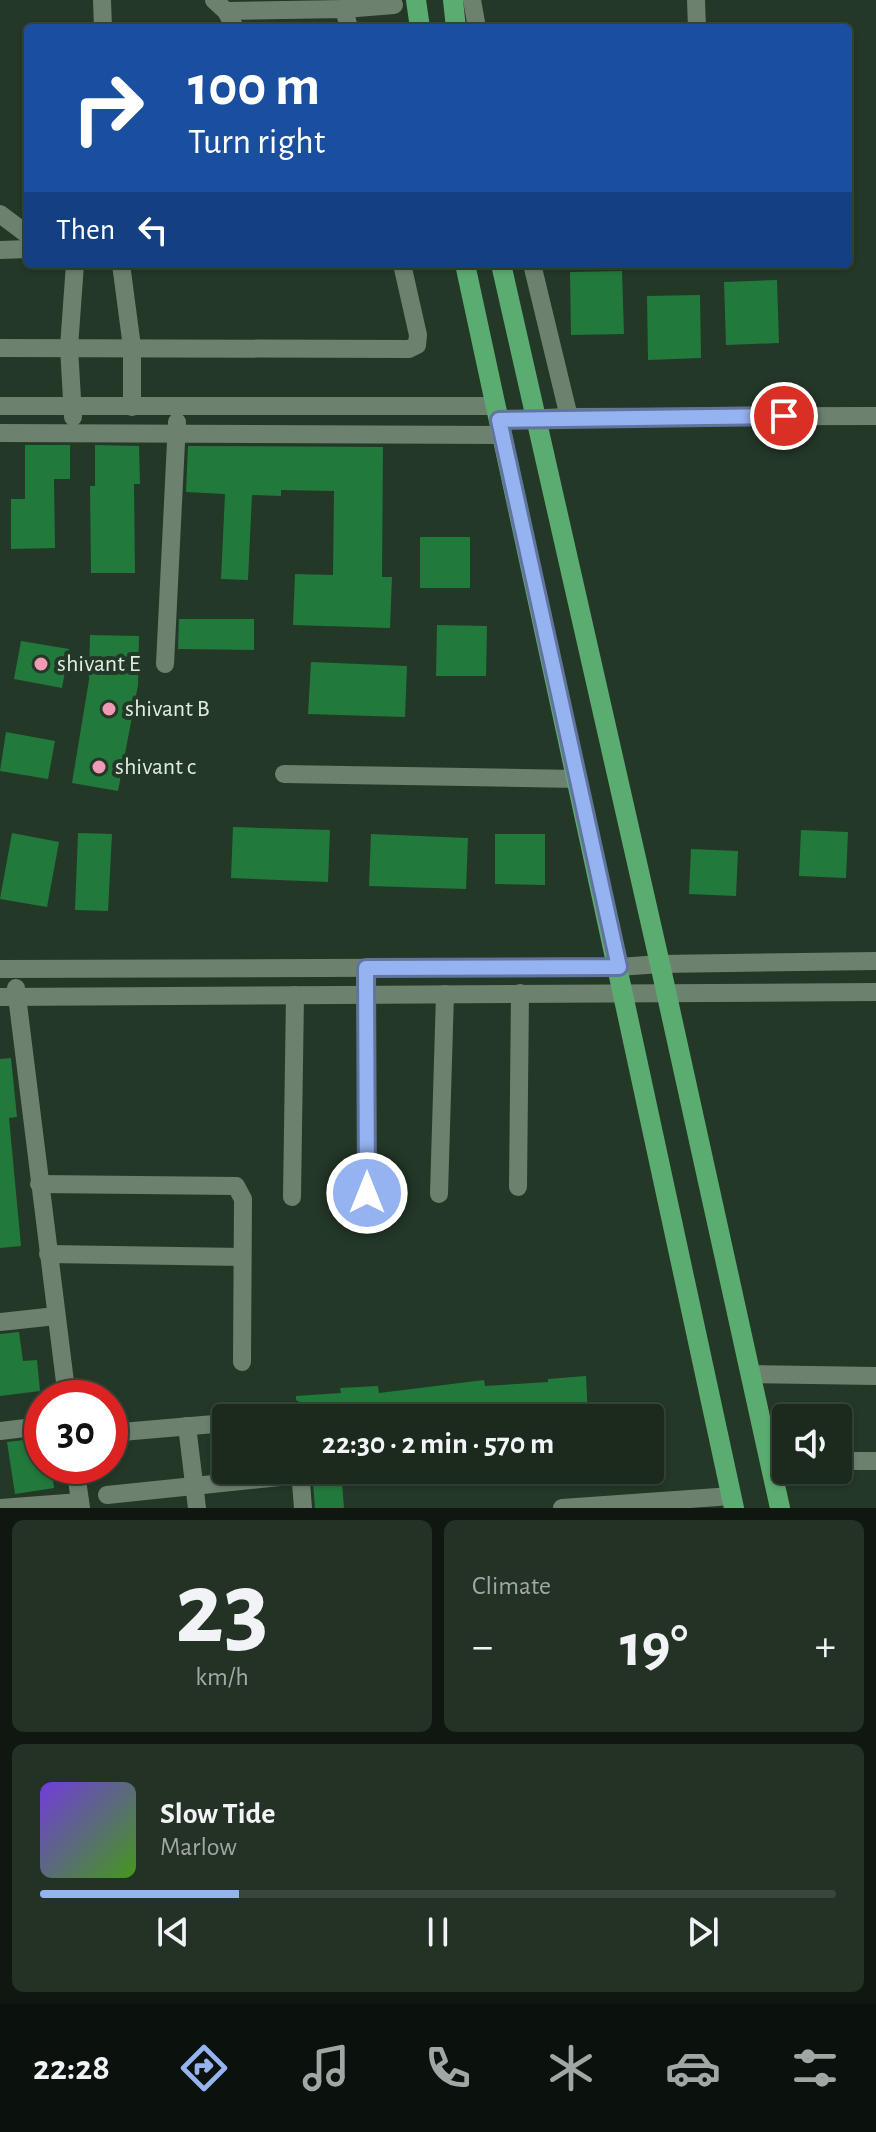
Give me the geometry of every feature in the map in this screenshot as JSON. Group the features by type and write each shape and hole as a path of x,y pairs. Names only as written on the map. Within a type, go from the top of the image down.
{"main road":[{"path":"416,0 419,24"},
{"path":"453,0 456,24"},
{"path":"466,268 733,1502"},
{"path":"502,268 780,1508"}],"street":[{"path":"102,0 103,24"},
{"path":"472,0 476,24"},
{"path":"696,0 697,24"},
{"path":"225,13 394,5"},
{"path":"344,9 348,24"},
{"path":"0,214 24,232"},
{"path":"0,250 24,249"},
{"path":"75,268 69,347 75,433"},
{"path":"122,268 132,347 132,407"},
{"path":"0,348 409,349 417,345 418,335 403,268"},
{"path":"533,268 569,417"},
{"path":"0,406 177,407 499,420"},
{"path":"165,664 177,407"},
{"path":"0,433 176,434 569,417 876,416"},
{"path":"284,774 577,779"},
{"path":"65,1380 39,1184 8,997 9,969 619,967 876,961"},
{"path":"366,968 367,1193"},
{"path":"8,997 876,992"},
{"path":"518,1187 520,993"},
{"path":"439,1194 445,994"},
{"path":"292,1197 295,995"},
{"path":"39,1184 236,1186 243,1199 242,1362"},
{"path":"48,1254 242,1257"},
{"path":"0,1322 56,1316"},
{"path":"752,1374 876,1376"},
{"path":"128,1431 212,1424"},
{"path":"187,1426 197,1508"},
{"path":"0,1431 24,1428"},
{"path":"852,1461 876,1461"},
{"path":"0,1508 80,1505 77,1484"},
{"path":"107,1495 214,1484"},
{"path":"301,1484 303,1508"},
{"path":"562,1508 733,1502"}],"building":[{"path":"622,271 624,334 571,335 570,272"},
{"path":"777,280 779,343 726,345 724,282"},
{"path":"700,295 701,358 648,360 647,296"},
{"path":"25,445 70,445 70,479 54,479 55,548 11,549 11,499 25,499"},
{"path":"95,445 139,446 140,484 134,484 135,573 91,573 90,486 95,486"},
{"path":"188,446 383,447 382,577 392,577 390,628 293,625 295,574 333,575 334,491 281,490 281,496 252,495 248,580 221,579 225,494 186,492"},
{"path":"420,537 470,537 470,588 420,588"},
{"path":"179,619 254,619 254,650 178,649"},
{"path":"437,625 487,626 486,676 436,676"},
{"path":"90,635 139,636 138,685 118,791 72,783 89,680"},
{"name":"shivant E","path":"21,641 69,649 62,688 14,679"},
{"path":"311,662 407,666 405,717 308,714"},
{"path":"6,732 55,741 48,779 0,771"},
{"path":"233,827 330,830 328,882 231,878"},
{"path":"801,830 848,832 846,878 799,876"},
{"path":"12,833 59,842 47,907 0,899"},
{"path":"78,833 112,834 108,911 75,910"},
{"path":"371,834 468,838 466,889 369,886"},
{"path":"495,834 545,834 545,885 495,884"},
{"path":"691,849 738,851 736,896 689,894"},
{"path":"11,1058 17,1117 9,1118 21,1246 0,1248 0,1059"},
{"path":"19,1332 23,1361 37,1360 39,1380 24,1380 24,1393 0,1396 0,1334"},
{"path":"586,1376 587,1404 303,1404 296,1400 296,1396 341,1393 340,1388 378,1386 379,1393 484,1380 485,1386 548,1382 548,1379"},
{"path":"24,1440 24,1484 53,1484 54,1488 15,1494 7,1442"},
{"path":"313,1484 342,1484 344,1508 315,1508"}],"place":[{"name":"shivant E","path":"41,664"},
{"name":"shivant B","path":"109,709"},
{"name":"shivant c","path":"99,767"}],"route":[{"path":"367,1193 366,968 619,967 499,420 784,416"}]}
